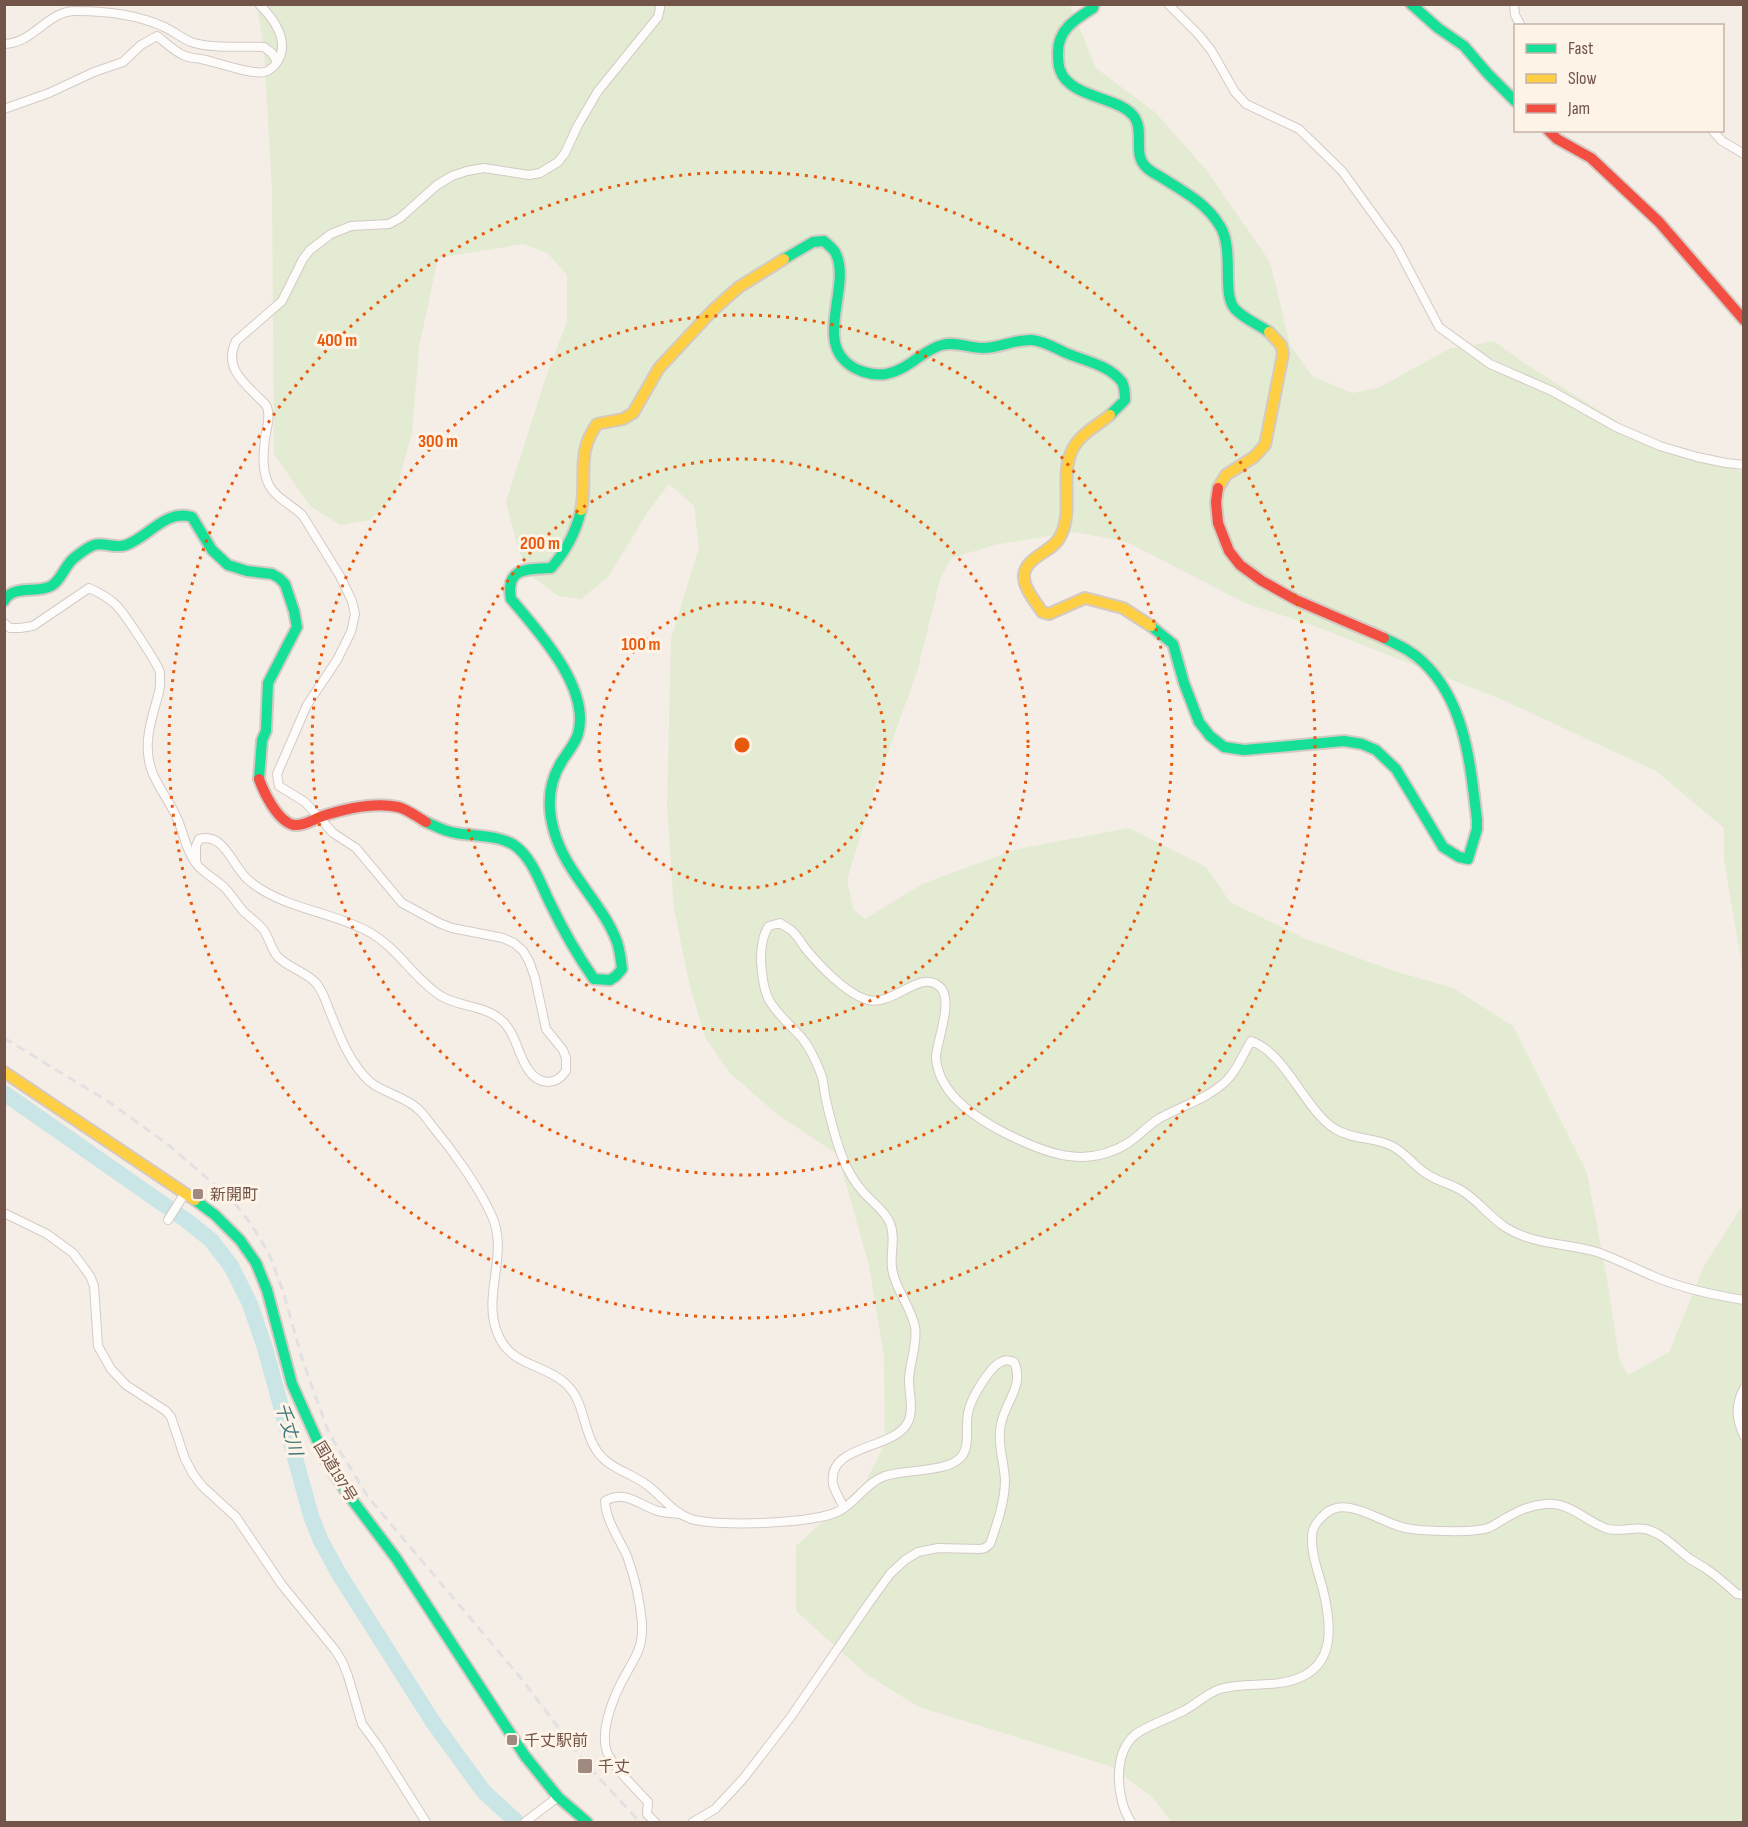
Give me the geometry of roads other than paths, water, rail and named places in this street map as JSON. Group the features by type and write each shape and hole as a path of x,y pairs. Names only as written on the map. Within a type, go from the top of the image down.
{"main road":[{"path":"4,601 6,597 18,591 38,590 52,585 72,559 94,545 125,546 169,518 185,515 192,517 215,554 226,564 235,569 277,575 286,583 296,618 297,627 268,683 266,731 262,740 258,776 274,808 289,823 296,825 370,805 399,807 427,823 453,833 488,836 514,845 530,863 570,943 594,979 606,982 616,978 622,969 620,950 610,927 560,850 547,802 555,773 578,734 579,706 570,682 551,648 511,599 509,592 514,573 519,569 551,568 563,555 581,510 584,489 582,462 586,438 597,424 623,419 633,413 659,368 713,310 740,287 799,249 813,242 824,241 836,250 840,258 835,335 840,356 847,365 862,372 882,374 897,372 913,364 938,346 950,344 981,348 1035,340 1094,363 1109,371 1122,383 1125,400 1120,409 1081,438 1073,449 1069,465 1068,514 1061,537 1050,549 1029,564 1024,575 1027,588 1042,612 1049,614 1085,598 1123,608 1153,628 1173,644 1184,683 1199,722 1210,736 1224,747 1244,750 1344,741 1362,744 1376,750 1396,769 1410,789 1427,823 1443,847 1459,857 1468,859 1477,829 1477,820 1468,757 1458,716 1447,692 1433,672 1421,660 1398,645 1297,601 1258,578 1242,567 1231,555 1221,536 1216,519 1219,482 1227,473 1261,452 1267,442 1272,402 1283,354 1281,344 1256,322 1233,308 1230,302 1227,244 1223,230 1210,212 1183,190 1147,168 1140,160 1137,149 1138,126 1135,117 1122,107 1073,86 1062,76 1059,69 1060,37 1071,23 1093,8 1095,4"},
{"path":"1411,4 1438,28 1464,46 1514,101"},
{"path":"1550,132 1557,139 1591,158 1659,222 1743,320"},
{"name":"国道197号","path":"4,1072 221,1221 240,1240 256,1263 267,1290 292,1384 326,1460 347,1493 396,1558 525,1756 558,1797 587,1822"}],"street":[{"path":"4,109 123,62 141,45 157,36 184,56 218,62 242,70 263,72 271,69 281,52 282,37 259,4"},
{"path":"196,864 196,846 199,839 206,837 213,840 230,854 242,874 258,887 292,904 370,932 395,951 432,989 442,996 501,1019 514,1036 527,1067 540,1080 548,1083 556,1081 566,1071 566,1058 563,1050 546,1029 535,978 523,951 503,938 452,928 439,923 402,903 356,848 333,833 305,802 279,786 277,774 308,705 337,660 351,632 355,614 352,601 340,576 303,516 270,488 263,462 269,420 266,406 235,372 231,358 236,341 282,301 303,259 310,250 331,234 351,226 388,224 400,219 437,185 452,176 467,171 484,168 529,175 540,173 558,162 598,91 658,17 659,4"},
{"path":"1168,4 1198,34 1235,92 1246,104 1299,129 1342,171 1396,247 1439,327 1490,364 1552,391 1616,427 1670,448 1726,463 1743,465"},
{"path":"1514,4 1515,15 1520,24"},
{"path":"4,44 14,44 33,34 54,16 64,11 94,11 159,25 189,41 200,44 264,47 272,52 277,62"},
{"path":"1714,132 1722,141 1743,154"},
{"path":"4,623 10,628 33,626 89,588 118,606 160,670 161,684 148,731 147,752 151,771 177,818 187,847 196,864 227,890 243,911 265,932 281,960 305,973 320,986 347,1053 371,1083 418,1109 440,1136 491,1213 495,1225 498,1256 491,1304 496,1330 514,1357 563,1381 582,1408 595,1449 612,1466 646,1484 681,1514 692,1519 771,1523 820,1518 844,1508 865,1487 884,1477 945,1466 960,1458 966,1445 968,1411 977,1391 1000,1362 1010,1360 1014,1362 1017,1368 1018,1384 1005,1411 1000,1434 1005,1483 990,1544 980,1549 938,1548 918,1552 890,1574 790,1719 743,1779 715,1809 693,1822"},
{"path":"844,1508 833,1486 833,1475 841,1460 857,1450 890,1439 901,1431 908,1421 910,1362 916,1341 915,1328 895,1281 892,1265 891,1224 884,1212 855,1181 846,1165 826,1101 823,1078 815,1059 804,1040 769,999 763,982 762,939 769,926 780,923 793,932 828,973 861,997 879,1000 896,996 924,981 939,986 945,994 945,1008 936,1058 943,1082 953,1096 972,1113 1008,1135 1052,1154 1070,1158 1091,1157 1112,1151 1128,1143 1156,1120 1202,1097 1226,1081 1235,1070 1251,1041 1257,1043 1276,1059 1325,1121 1336,1130 1353,1137 1392,1146 1404,1153 1425,1173 1461,1189 1505,1227 1547,1243 1597,1252 1655,1277 1700,1292 1743,1300"},
{"path":"168,1220 183,1197"},
{"path":"4,1213 62,1244 73,1253 86,1270 94,1286 97,1335 102,1354 111,1369 126,1385 166,1411 171,1417 185,1459 193,1474 202,1486 236,1517 282,1586 335,1650 348,1676 362,1724 426,1822"},
{"path":"1743,1389 1736,1408 1743,1436"},
{"path":"655,1822 647,1814 648,1802 620,1771 607,1751 605,1727 616,1692 641,1645 642,1624 636,1583 626,1555 605,1512 605,1501 622,1496 658,1511 681,1514"},
{"path":"1131,1822 1121,1803 1118,1780 1119,1763 1135,1735 1188,1709 1220,1689 1286,1682 1301,1677 1321,1663 1329,1639 1327,1612 1324,1592 1313,1555 1311,1535 1316,1524 1330,1510 1345,1507 1356,1509 1401,1527 1418,1530 1471,1530 1488,1528 1526,1508 1548,1504 1557,1505 1574,1510 1594,1523 1611,1530 1643,1529 1654,1532 1706,1568 1737,1594 1743,1595"},
{"path":"525,1822 558,1797"}],"waterway":[{"name":"千丈川","path":"4,1093 186,1220 211,1240 231,1266 250,1304 265,1348 311,1516 321,1541 339,1574 433,1722 484,1792 517,1822"}],"railway":[{"path":"4,1038 109,1102 170,1146 232,1200 251,1224 269,1254 283,1291 303,1362 329,1433 368,1497 520,1677 586,1764 640,1822"}],"place":[{"name":"新開町","path":"198,1194"},
{"name":"千丈駅前","path":"512,1740"},
{"name":"千丈","path":"585,1766"}]}
